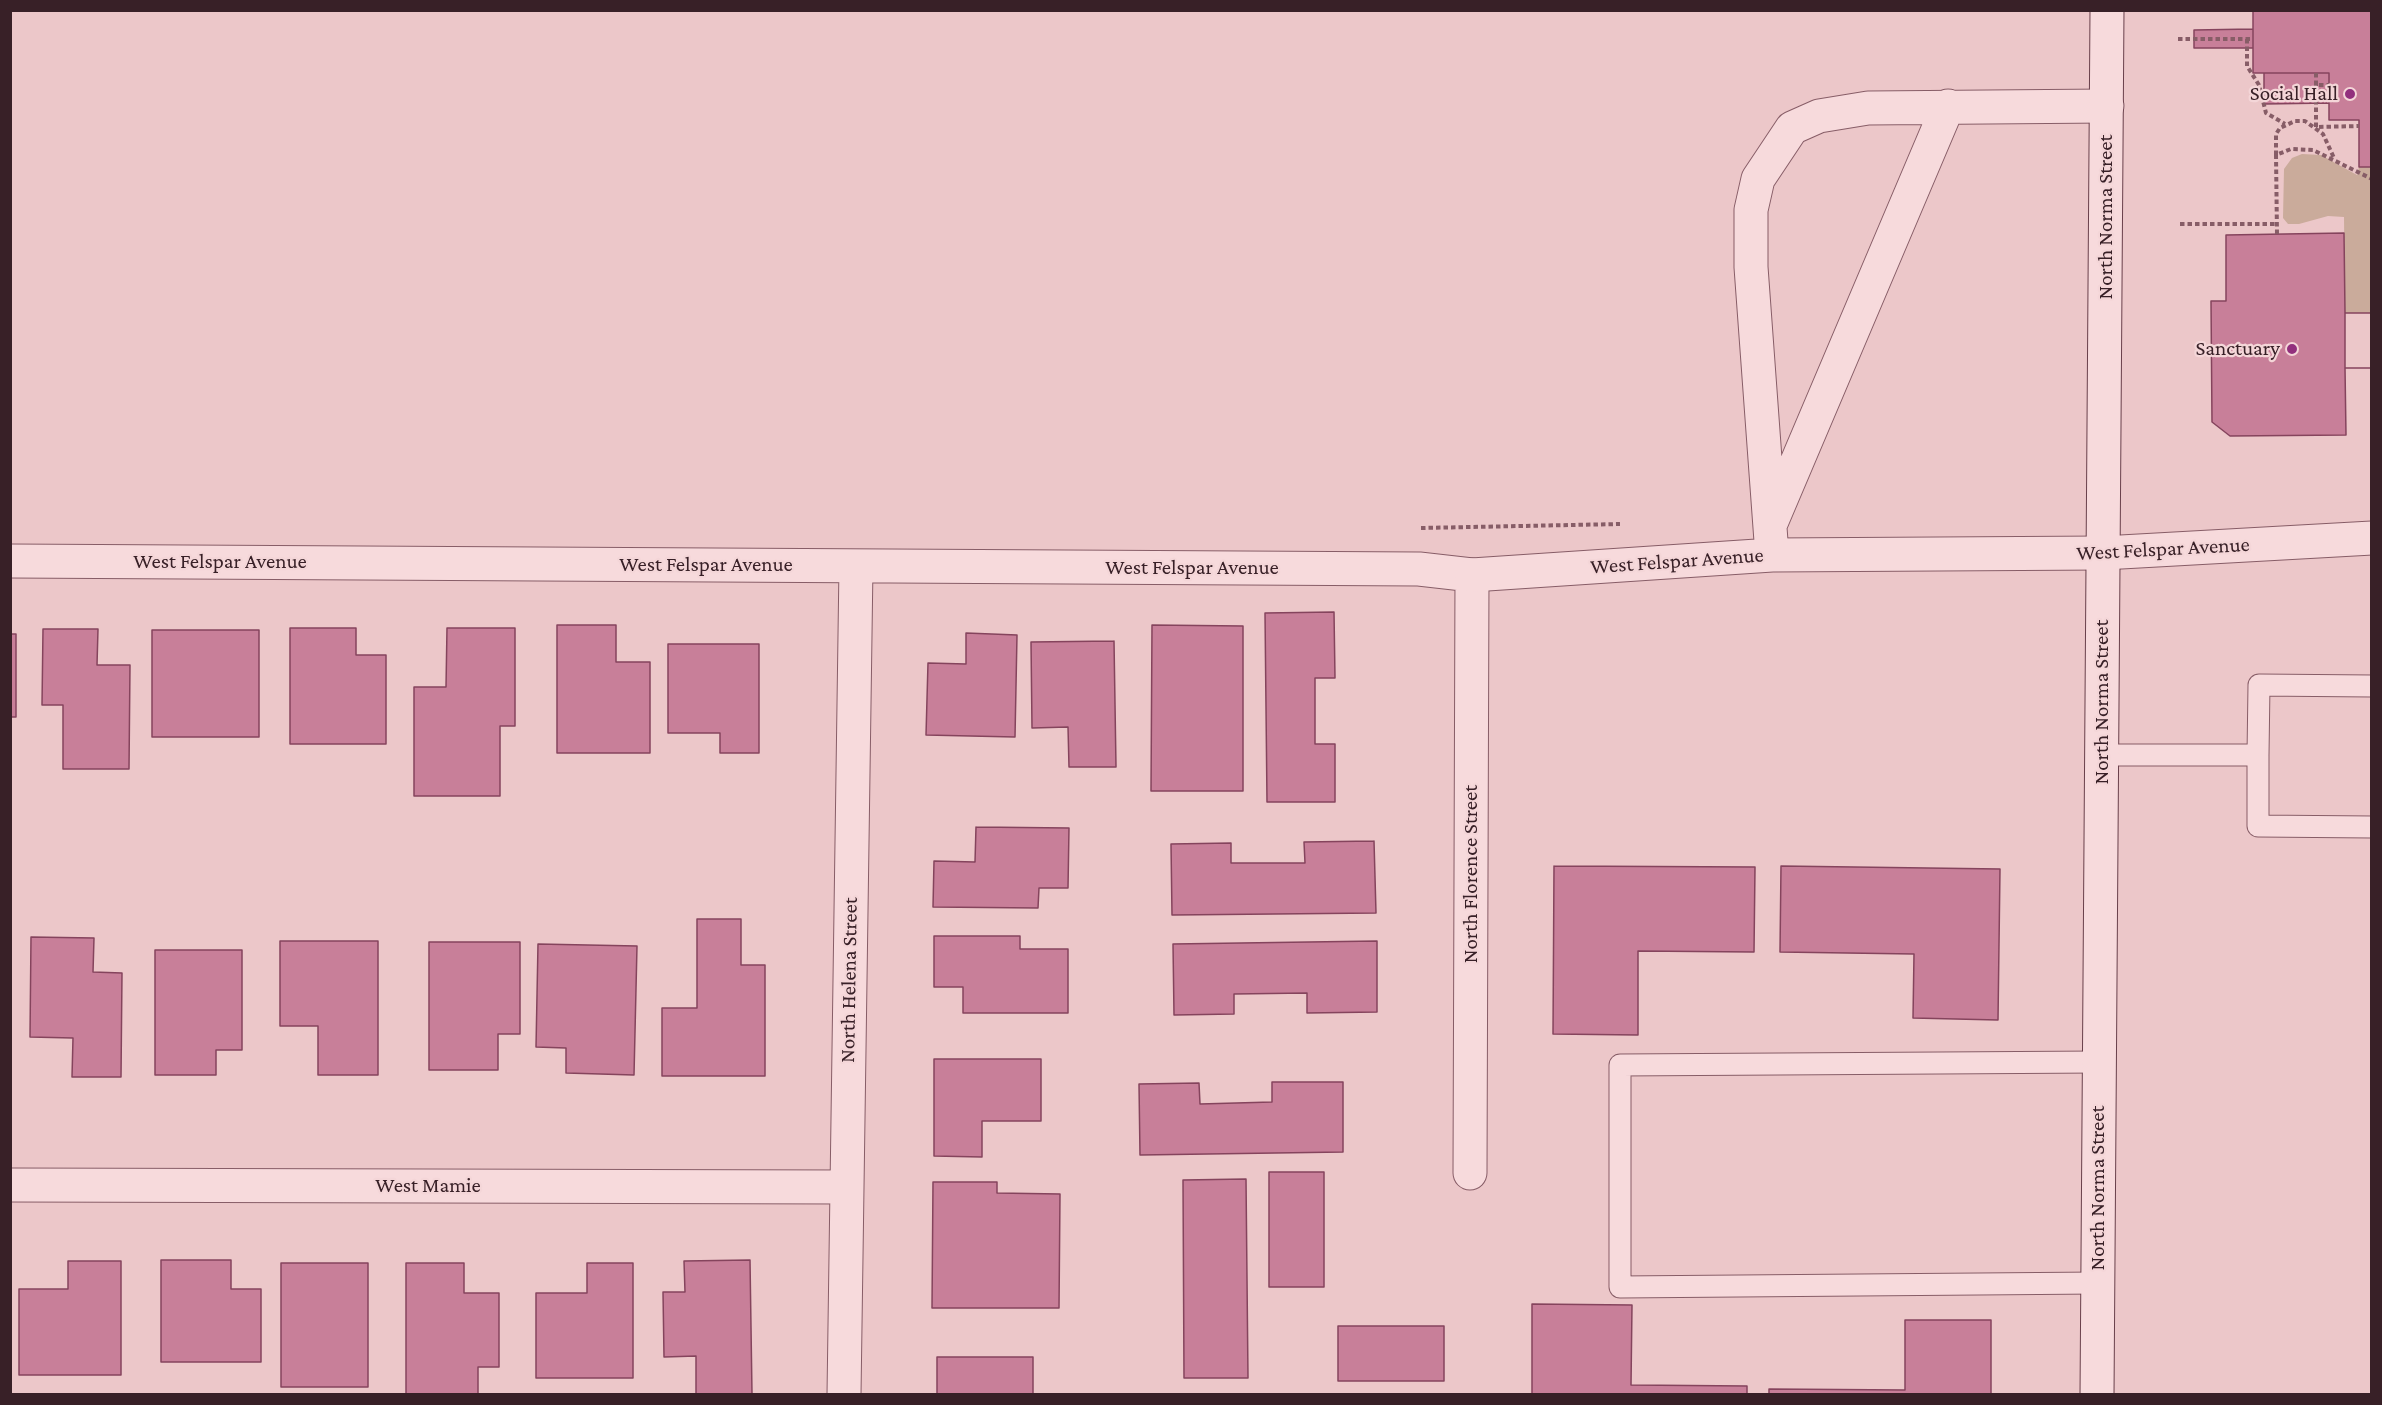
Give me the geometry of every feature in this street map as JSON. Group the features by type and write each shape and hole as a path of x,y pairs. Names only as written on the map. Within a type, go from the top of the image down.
{"street":[{"name":"North Norma Street","path":"2097,1395 2107,10"},
{"path":"1770,542 1948,106"},
{"path":"1770,542 1751,267 1751,210 1758,179 1792,128 1819,116 1868,108 2107,106"},
{"name":"West Felspar Avenue","path":"10,561 1419,569 1472,575 1770,542 2103,553 2372,538"},
{"name":"North Helena Street","path":"844,1395 856,566"},
{"name":"North Florence Street","path":"1470,1173 1472,575"},
{"name":"West Mamie","path":"10,1185 846,1186"}],"lane":[{"path":"2372,686 2259,685 2258,756 2258,826 2372,827"},
{"path":"2102,755 2258,756"},
{"path":"2098,1283 1620,1287 1620,1065 2099,1062"}],"path":[{"path":"2178,39 2250,39 2247,66 2259,85 2266,113 2285,124 2305,121 2316,127 2328,140 2334,159"},
{"path":"2316,74 2316,127"},
{"path":"2316,85 2329,85"},
{"path":"2277,234 2276,134 2285,124"},
{"path":"2316,127 2359,126"},
{"path":"2276,155 2290,149 2306,148 2372,178"},
{"path":"2180,224 2277,224"}],"shaded area":[{"path":"2302,154 2321,155 2357,175 2359,167 2371,167 2371,313 2345,313 2344,217 2328,216 2299,224 2288,224 2283,218 2284,169 2292,158"}],"building":[{"name":"Social Hall","path":"2253,10 2372,10 2372,167 2359,167 2359,120 2329,120 2329,73 2253,73"},
{"path":"2253,29 2253,48 2194,48 2194,30"},
{"path":"2264,73 2329,73 2329,103 2264,104"},
{"name":"Sanctuary","path":"2344,233 2345,313 2372,313 2372,368 2345,368 2346,435 2230,436 2212,422 2211,301 2226,301 2226,235"},
{"path":"2345,313 2372,313 2372,368 2345,368"},
{"path":"1334,612 1335,678 1315,678 1315,744 1335,744 1335,802 1267,802 1265,613"},
{"path":"557,625 616,625 616,662 650,662 650,753 557,753"},
{"path":"1152,625 1243,626 1243,791 1151,791"},
{"path":"290,628 356,628 356,655 386,655 386,744 290,744"},
{"path":"447,628 515,628 515,726 500,726 500,796 414,796 414,687 446,687"},
{"path":"43,629 98,629 97,665 130,665 129,769 63,769 63,705 42,705"},
{"path":"152,630 259,630 259,737 152,737"},
{"path":"966,633 1017,635 1015,737 926,735 928,663 966,664"},
{"path":"10,634 16,634 16,717 10,717"},
{"path":"1114,641 1116,767 1069,767 1068,727 1032,728 1031,642"},
{"path":"668,644 759,644 759,753 720,753 720,733 668,733"},
{"path":"976,827 1069,828 1068,888 1039,888 1038,908 933,907 934,861 975,862"},
{"path":"1374,841 1376,913 1172,915 1171,844 1231,843 1231,863 1305,863 1304,842"},
{"path":"1554,866 1755,867 1754,952 1638,951 1638,1035 1553,1034"},
{"path":"1781,866 2000,869 1998,1020 1913,1018 1914,954 1780,952"},
{"path":"697,919 741,919 741,965 765,965 765,1076 662,1076 662,1008 697,1008"},
{"path":"934,936 1020,936 1020,949 1068,949 1068,1013 963,1013 963,987 934,987"},
{"path":"31,937 94,938 93,972 122,973 121,1077 72,1077 73,1038 30,1037"},
{"path":"280,941 378,941 378,1075 318,1075 318,1026 280,1026"},
{"path":"1377,941 1377,1012 1307,1013 1307,993 1234,994 1234,1014 1174,1015 1173,944"},
{"path":"429,942 520,942 520,1034 498,1034 498,1070 429,1070"},
{"path":"538,944 637,946 634,1075 566,1073 566,1048 536,1047"},
{"path":"155,950 242,950 242,1050 216,1050 216,1075 155,1075"},
{"path":"934,1059 1041,1059 1041,1121 982,1121 982,1157 934,1156"},
{"path":"1272,1082 1343,1082 1343,1152 1140,1155 1139,1084 1199,1083 1200,1104 1272,1102"},
{"path":"1269,1172 1324,1172 1324,1287 1269,1287"},
{"path":"1246,1179 1248,1378 1184,1378 1183,1180"},
{"path":"933,1182 997,1182 997,1193 1060,1194 1059,1308 932,1308"},
{"path":"161,1260 231,1260 231,1289 261,1289 261,1362 161,1362"},
{"path":"750,1260 752,1394 696,1394 696,1356 664,1357 663,1292 685,1292 684,1261"},
{"path":"68,1261 121,1261 121,1375 19,1375 19,1289 68,1289"},
{"path":"281,1263 368,1263 368,1387 281,1387"},
{"path":"406,1263 464,1263 464,1293 499,1293 499,1367 478,1367 478,1394 406,1394"},
{"path":"587,1263 633,1263 633,1378 536,1378 536,1293 587,1293"},
{"path":"1532,1304 1632,1305 1631,1385 1747,1386 1747,1394 1532,1394"},
{"path":"1905,1320 1991,1320 1991,1394 1769,1394 1769,1389 1905,1390"},
{"path":"1338,1326 1444,1326 1444,1381 1338,1381"},
{"path":"937,1357 1033,1357 1033,1394 937,1394"}],"place":[{"name":"Social Hall","path":"2350,94"},
{"name":"Sanctuary","path":"2292,349"}]}
